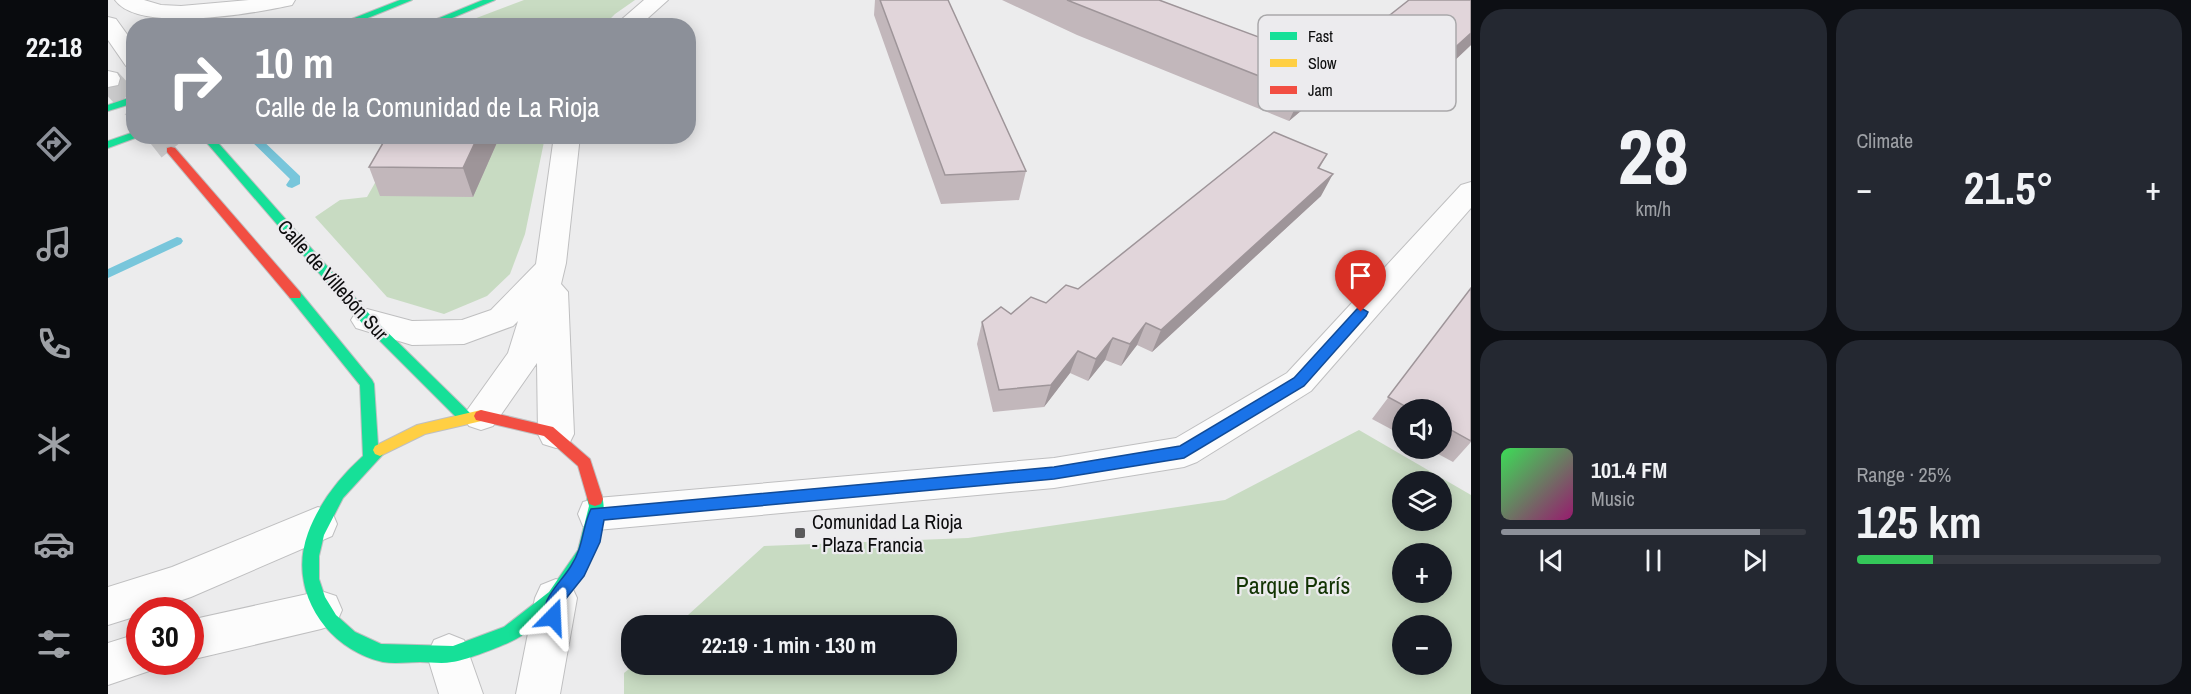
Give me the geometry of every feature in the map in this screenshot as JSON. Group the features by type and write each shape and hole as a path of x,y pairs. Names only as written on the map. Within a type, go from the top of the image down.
{"main road":[{"path":"360,18 408,0"},
{"path":"445,18 491,0"},
{"path":"108,104 126,99"},
{"path":"108,108 126,100"},
{"path":"108,145 126,138"},
{"name":"Calle de Villebón Sur","path":"213,144 367,320 473,416"},
{"name":"Calle de Villebón Sur","path":"171,150 333,339 367,384 370,457"},
{"path":"473,416 509,417 526,421 556,434 574,449 587,467 595,489 597,514 592,542 578,571 556,598 525,624 490,644 455,675 409,658 372,651 342,634 321,610 312,583 310,554 318,524 331,500 349,477 370,457 401,438 432,425 473,416"}],"street":[{"path":"126,0 152,10 190,12 234,10 284,0"},
{"path":"635,18 657,0"},
{"path":"108,24 126,50"},
{"path":"556,434 551,264 566,144"},
{"path":"597,514 1054,473 1184,452 1299,382 1471,191"},
{"path":"367,320 412,333 464,332 502,318 527,294 551,264"},
{"path":"473,416 524,357 551,264"},
{"path":"108,606 177,584 318,524"},
{"path":"537,694 556,598"},
{"path":"204,637 321,610"},
{"path":"108,664 126,658"}],"green space":[{"path":"524,0 635,0 611,18 476,18"},
{"path":"397,144 544,144 525,234 510,274 487,296 444,314 387,297 315,217 340,200 367,197"},
{"name":"Parque París","path":"1359,430 1392,449 1392,459 1409,459 1430,471 1392,471 1392,531 1452,531 1452,484 1471,495 1471,694 624,694 624,675 957,675 957,615 688,615 764,546 968,538 1225,500"}],"building":[{"path":"880,0 948,0 1026,171 945,175"},
{"path":"1067,0 1159,0 1258,37 1258,76"},
{"path":"1409,0 1471,0 1471,33 1456,47 1456,15 1390,15"},
{"path":"1274,132 1327,154 1318,168 1333,174 1161,330 1146,323 1130,344 1113,338 1096,359 1078,351 1051,385 999,390 982,322 1001,307 1011,314 1031,297 1046,303 1066,285 1078,289"},
{"path":"382,144 474,144 463,168 369,167"},
{"path":"1471,288 1471,441 1452,431 1452,399 1392,399 1388,397"}],"waterway":[{"path":"260,144 296,178 296,182 292,185"},
{"path":"108,274 177,241"}],"tunnel":[{"path":"109,80 126,98"},
{"path":"166,144 171,150"}],"traffic: fast":[{"path":"360,18 408,0"},
{"path":"445,18 491,0"},
{"path":"108,108 126,102"},
{"path":"108,145 126,138"},
{"path":"213,144 367,320 465,417"},
{"path":"295,295 367,384 371,457"},
{"path":"380,450 353,475 338,493 316,534 311,556 311,579 317,600 330,621 349,638 387,654 453,654 510,633 555,597 586,553 597,506 595,499"}],"traffic: slow":[{"path":"380,450 422,429 481,416"}],"traffic: jam":[{"path":"171,150 295,295"},
{"path":"481,416 548,431 585,463 595,499"}],"place":[{"name":"Comunidad La Rioja - Plaza Francia","path":"800,533"}],"route":[{"path":"553,617 556,598 578,571 592,542 597,514 1054,473 1184,452 1299,382 1361,312"}]}
